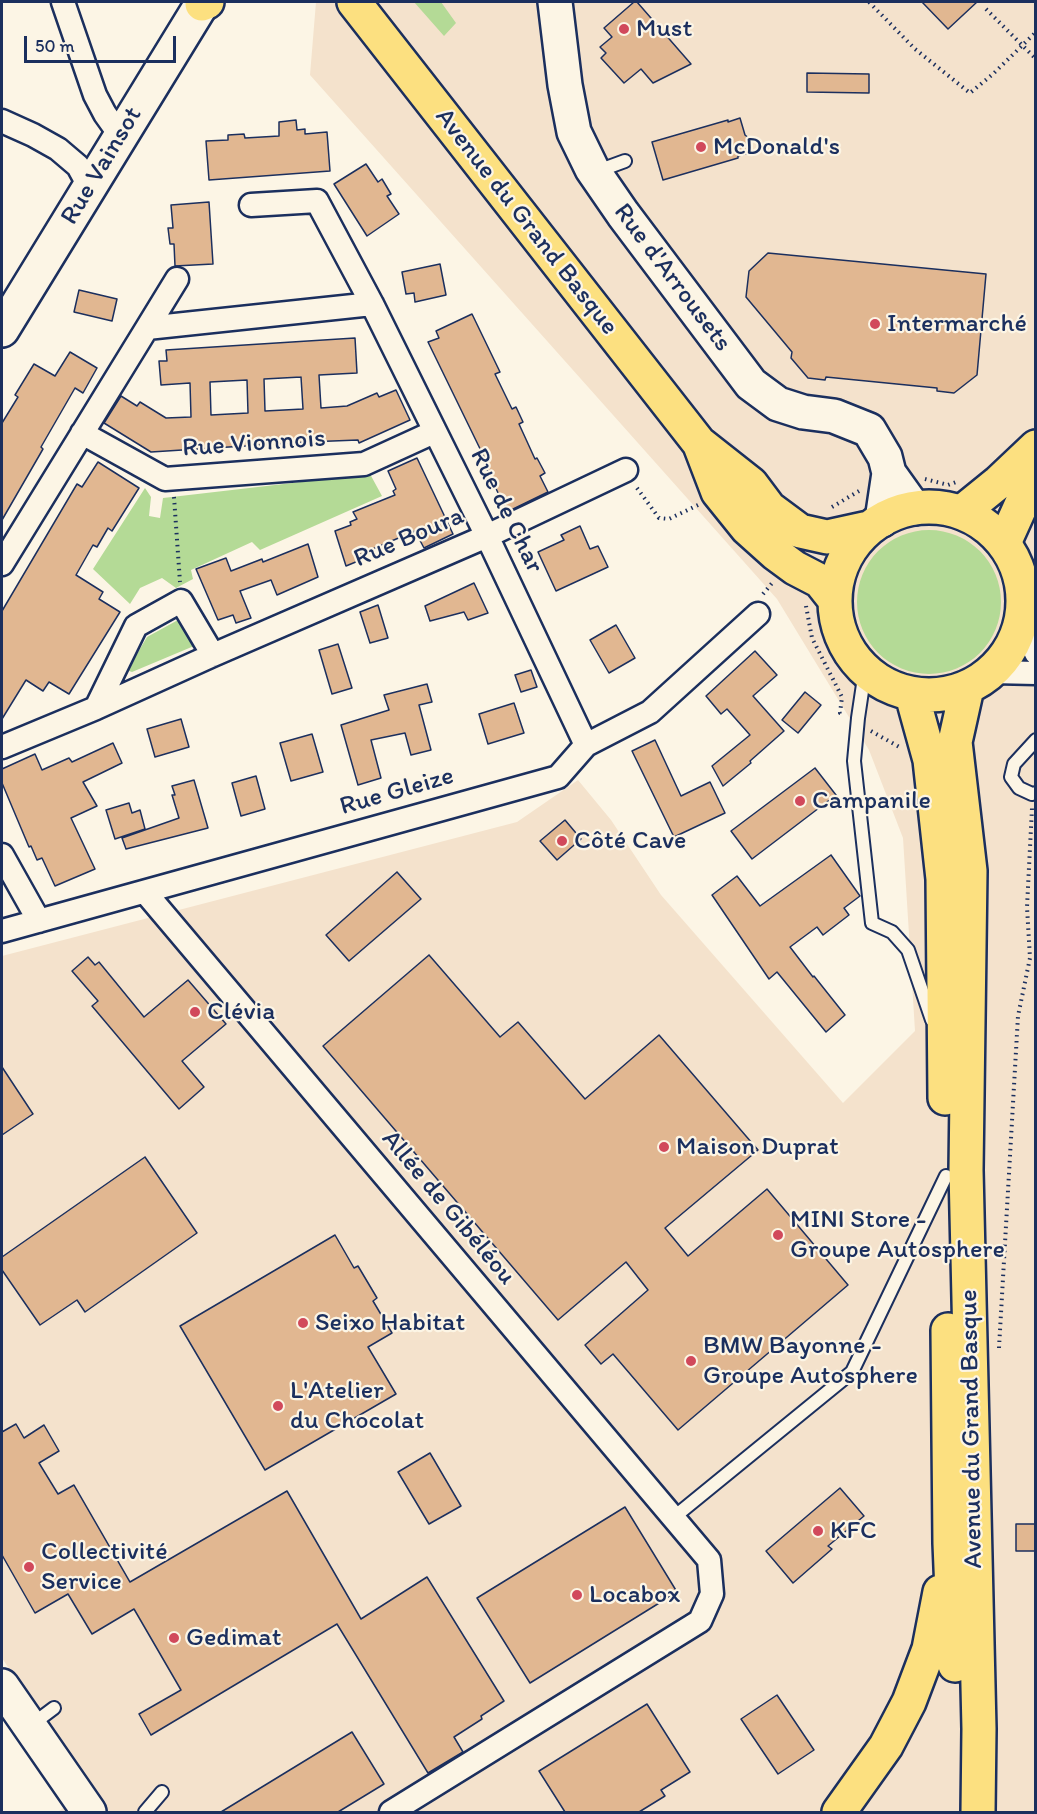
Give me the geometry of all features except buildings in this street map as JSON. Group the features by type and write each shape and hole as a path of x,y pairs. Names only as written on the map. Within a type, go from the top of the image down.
{"main road":[{"path":"328,2 360,9"},
{"name":"Avenue du Grand Basque","path":"360,9 699,443 751,484 769,508 800,531 827,537 875,524"},
{"name":"Avenue du Grand Basque","path":"699,443 718,492 747,528 795,568 820,581 835,600"},
{"path":"962,512 999,482 1035,447"},
{"path":"1004,543 1035,472"},
{"path":"938,507 962,512 985,525 1004,543 1017,567 1023,594 1021,622 1011,648 979,680 949,694 912,695 884,685 860,667 843,642 834,612 837,578 847,553 875,524 890,515 914,508 938,507"},
{"name":"Avenue du Grand Basque","path":"978,1812 979,1717 966,1170 970,872 955,742 979,680"},
{"name":"Avenue du Grand Basque","path":"912,695 930,760 943,879 950,1543 960,1812"},
{"path":"840,1812 886,1746 909,1702 929,1649 950,1543"}],"street":[{"path":"63,2 95,95 120,135"},
{"name":"Rue Vainsot","path":"2,330 203,2"},
{"name":"Rue d'Arrousets","path":"555,2 565,85 574,132 594,173 623,214 751,384 778,404 803,412 834,416 869,430 885,457 890,473 914,508"},
{"path":"2,121 33,135 70,158 78,166 90,188"},
{"name":"Rue de Char","path":"251,205 317,201 372,304 487,536 586,745"},
{"path":"3,559 177,279"},
{"path":"147,328 372,304"},
{"name":"Rue Vionnois","path":"82,433 165,479 364,464 434,432"},
{"path":"875,524 890,473"},
{"name":"Rue Boura","path":"2,747 487,536 632,479"},
{"path":"96,708 136,626 181,601 213,655"},
{"name":"Rue Gleize","path":"2,931 558,777 586,745 650,712 758,614"},
{"path":"1021,622 1035,653"},
{"path":"979,680 1035,673"},
{"path":"2,855 39,921"},
{"name":"Allée de Gibéléou","path":"145,892 709,1560 712,1594 699,1621 391,1812"},
{"path":"2,1686 42,1718 88,1812"}],"lane":[{"path":"594,173 625,161"},
{"path":"865,671 854,761 872,923 892,932 908,950 945,1061"},
{"path":"1034,793 1019,788 1011,777 1014,764 1035,740"},
{"path":"673,1518 852,1372 946,1176"},
{"path":"145,1812 162,1792"}],"path":[{"path":"869,2 915,49 970,93 1035,32"},
{"path":"986,9 1035,59"},
{"path":"172,478 181,601"},
{"path":"632,479 659,518 669,519 706,502 718,492"},
{"path":"857,723 905,751 926,747"},
{"path":"998,1355 1018,1016 1030,958 1027,907 1034,793"}],"shaded area":[{"path":"316,2 1035,2 1035,1812 58,1812 88,1789 2,1658 2,956 517,822 578,780 611,820 661,895 843,1103 915,1031 903,838 869,750 777,599 310,75"}],"green space":[{"path":"414,2 441,2 456,23 444,36"},
{"path":"370,474 382,496 260,550 252,542 191,570 193,579 176,588 162,578 140,588 130,604 93,569 145,488 151,497 149,516 160,518 163,498"},
{"path":"929,530 957,535 980,551 996,574 1001,602 996,630 980,653 957,669 929,674 901,669 878,653 862,630 857,602 862,574 878,551 901,535"},
{"path":"178,620 182,621 194,646 132,672 129,671 128,669 147,637"}],"place":[{"name":"Must","path":"624,29"},
{"name":"McDonald's","path":"701,147"},
{"name":"Intermarché","path":"875,324"},
{"name":"Campanile","path":"800,801"},
{"name":"Côté Cave","path":"562,841"},
{"name":"Clévia","path":"195,1012"},
{"name":"Maison Duprat","path":"664,1147"},
{"name":"MINI Store - Groupe Autosphere","path":"778,1235"},
{"name":"Seixo Habitat","path":"303,1323"},
{"name":"BMW Bayonne - Groupe Autosphere","path":"691,1361"},
{"name":"L'Atelier du Chocolat","path":"278,1406"},
{"name":"KFC","path":"818,1531"},
{"name":"Collectivité Service","path":"29,1567"},
{"name":"Locabox","path":"577,1595"},
{"name":"Gedimat","path":"174,1638"}]}
